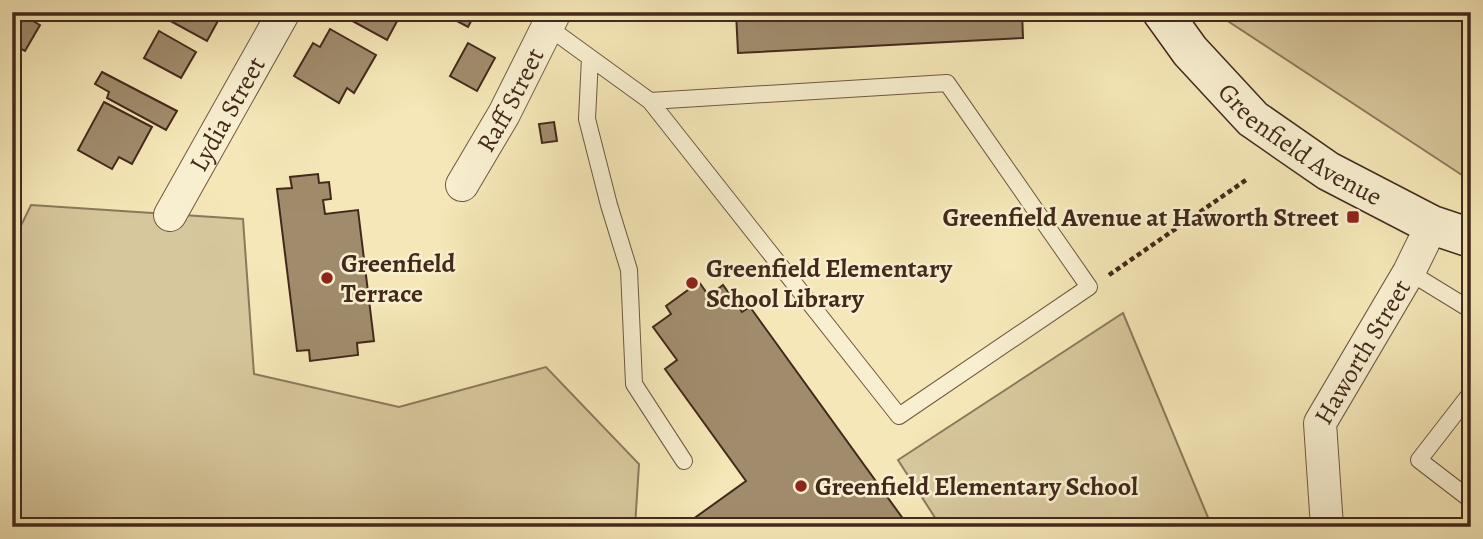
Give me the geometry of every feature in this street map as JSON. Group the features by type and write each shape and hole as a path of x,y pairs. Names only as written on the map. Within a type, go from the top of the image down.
{"main road":[{"name":"Greenfield Avenue","path":"1162,12 1190,51 1253,118 1328,170 1432,225 1471,238"}],"street":[{"name":"Lydia Street","path":"170,215 284,12"},
{"name":"Raff Street","path":"462,185 504,114 551,19"},
{"name":"Haworth Street","path":"1328,527 1320,423 1409,272 1432,225"}],"lane":[{"path":"551,19 590,58 650,102 899,416 1089,286 947,83 650,102"},
{"path":"590,58 587,119 629,270 634,384 684,461"},
{"path":"1409,272 1471,310"},
{"path":"1471,393 1419,460 1471,500"},
{"path":"1457,411 1471,421"}],"path":[{"path":"1104,279 1247,180"}],"shaded area":[{"path":"1214,12 1471,12 1471,181"},
{"path":"31,205 243,219 254,374 399,407 546,367 639,464 635,527 12,527 12,244"},
{"path":"1123,313 1212,527 941,527 898,460"}],"building":[{"path":"12,12 17,12 40,25 25,51 12,44"},
{"path":"168,12 212,12 220,17 207,41 165,18"},
{"path":"336,12 402,12 387,40"},
{"path":"440,12 476,12 468,27"},
{"path":"736,12 1022,12 1023,38 738,53"},
{"path":"330,29 376,55 354,93 347,88 339,103 294,76 313,43 320,47"},
{"path":"159,31 196,52 181,78 144,58"},
{"path":"468,43 495,58 477,91 450,76"},
{"path":"102,72 177,111 166,130 107,98 109,92 95,84"},
{"path":"104,102 152,127 132,164 119,157 112,169 78,150"},
{"path":"554,122 557,141 542,143 539,124"},
{"name":"Greenfield Terrace","path":"318,174 319,183 329,182 331,199 323,200 325,214 358,210 374,341 357,343 358,355 310,361 309,350 297,351 277,189 292,188 290,177"},
{"path":"699,282 709,296 723,285 742,312 750,307 909,527 682,527 746,481 665,369 677,360 653,327 671,314 666,306"}],"place":[{"name":"Greenfield Avenue at Haworth Street","path":"1353,217"},
{"name":"Greenfield Terrace","path":"327,278"},
{"name":"Greenfield Elementary School Library","path":"692,283"},
{"name":"Greenfield Elementary School","path":"801,486"}]}
